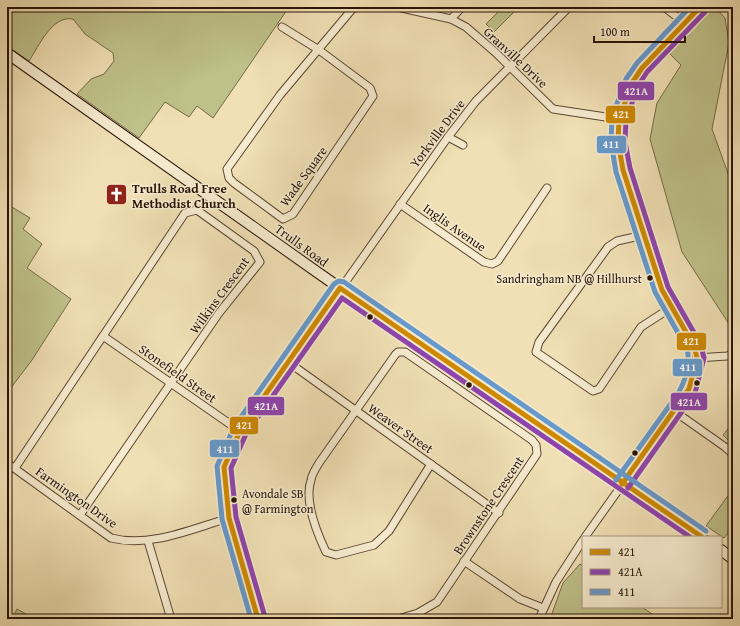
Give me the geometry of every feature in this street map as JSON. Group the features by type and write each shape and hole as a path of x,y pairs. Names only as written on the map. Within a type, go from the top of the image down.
{"street":[{"name":"Wade Square","path":"319,50 370,88 373,96 293,214 283,220 234,183 229,178 227,169 280,95 354,7"},
{"name":"Granville Drive","path":"397,7 451,19 466,27 510,65 553,109 619,119"},
{"path":"451,19 462,7"},
{"name":"Yorkville Drive","path":"258,619 229,518 224,467 240,431 448,137 476,101 569,7"},
{"path":"664,7 685,23"},
{"path":"586,536 688,389 697,358 694,346 662,290 623,170 618,142 619,119 632,83 642,68 700,7"},
{"path":"282,27 319,50"},
{"name":"Trulls Road","path":"7,53 340,288 622,484 700,536"},
{"path":"448,137 463,145"},
{"name":"Inglis Avenue","path":"400,204 484,262 492,264 498,261 547,188"},
{"name":"Wilkins Crescent","path":"15,468 185,213 197,210 254,251 260,262 219,313 80,515"},
{"path":"644,235 617,241 608,247 539,342 536,352 594,390 599,389 641,326 672,307"},
{"name":"Stonefield Street","path":"103,336 240,431"},
{"name":"Brownstone Crescent","path":"356,411 395,355 398,352 404,352 532,440 536,445 537,454 499,513 464,561 437,602 418,613 398,619"},
{"path":"697,358 727,356 733,354"},
{"name":"Weaver Street","path":"288,362 499,513"},
{"path":"356,411 319,463 310,480 310,507 317,532 326,552 336,555 374,545 389,531 431,464"},
{"path":"674,411 733,454"},
{"name":"Farmington Drive","path":"7,463 111,538 126,542 148,541 229,518"},
{"path":"148,541 171,619"},
{"path":"540,619 543,608 556,582 582,542"},
{"path":"722,551 733,559"},
{"path":"464,561 520,599 543,608"}],"green space":[{"path":"7,7 289,7 213,118 197,106 189,117 165,102 139,138 77,94 91,79 104,74 114,61 113,53 85,34 73,19 65,19 52,27 29,61 7,46"},
{"path":"503,7 519,7 494,32 486,24"},
{"path":"710,7 715,7 725,18 729,43 712,129 730,179 733,183 733,330 682,252 650,139 657,103 681,65 666,50"},
{"path":"7,204 30,218 23,229 42,244 27,268 71,299 32,360 7,393"},
{"path":"733,423 733,445 723,435"},
{"path":"733,491 733,526 724,538 706,526"},
{"path":"580,564 582,565 582,608 643,608 659,619 550,619 563,583"},
{"path":"17,609 35,619 12,619"}],"transit line":[{"name":"411","path":"616,480 677,395 685,379 688,367 688,355 687,349 655,292 616,172 611,142 612,117 626,79 637,63 690,7"},
{"name":"421","path":"622,484 689,389 697,358 694,346 662,290 623,170 618,142 619,119 632,83 642,68 700,7"},
{"name":"421A","path":"628,488 695,393 704,358 700,343 668,287 630,168 625,142 626,120 638,86 647,72 705,12"},
{"name":"411","path":"251,619 222,519 217,466 234,427 334,284 339,281 344,282 706,531"},
{"name":"421","path":"258,619 229,518 224,467 240,431 340,288 701,536"},
{"name":"421A","path":"265,617 236,517 231,468 246,434 342,298 689,536"}],"place":[{"name":"Trulls Road Free Methodist Church","path":"116,195"},
{"name":"Sandringham NB @ Hillhurst","path":"650,278"},
{"name":"Avondale SB @ Farmington","path":"234,500"}]}
